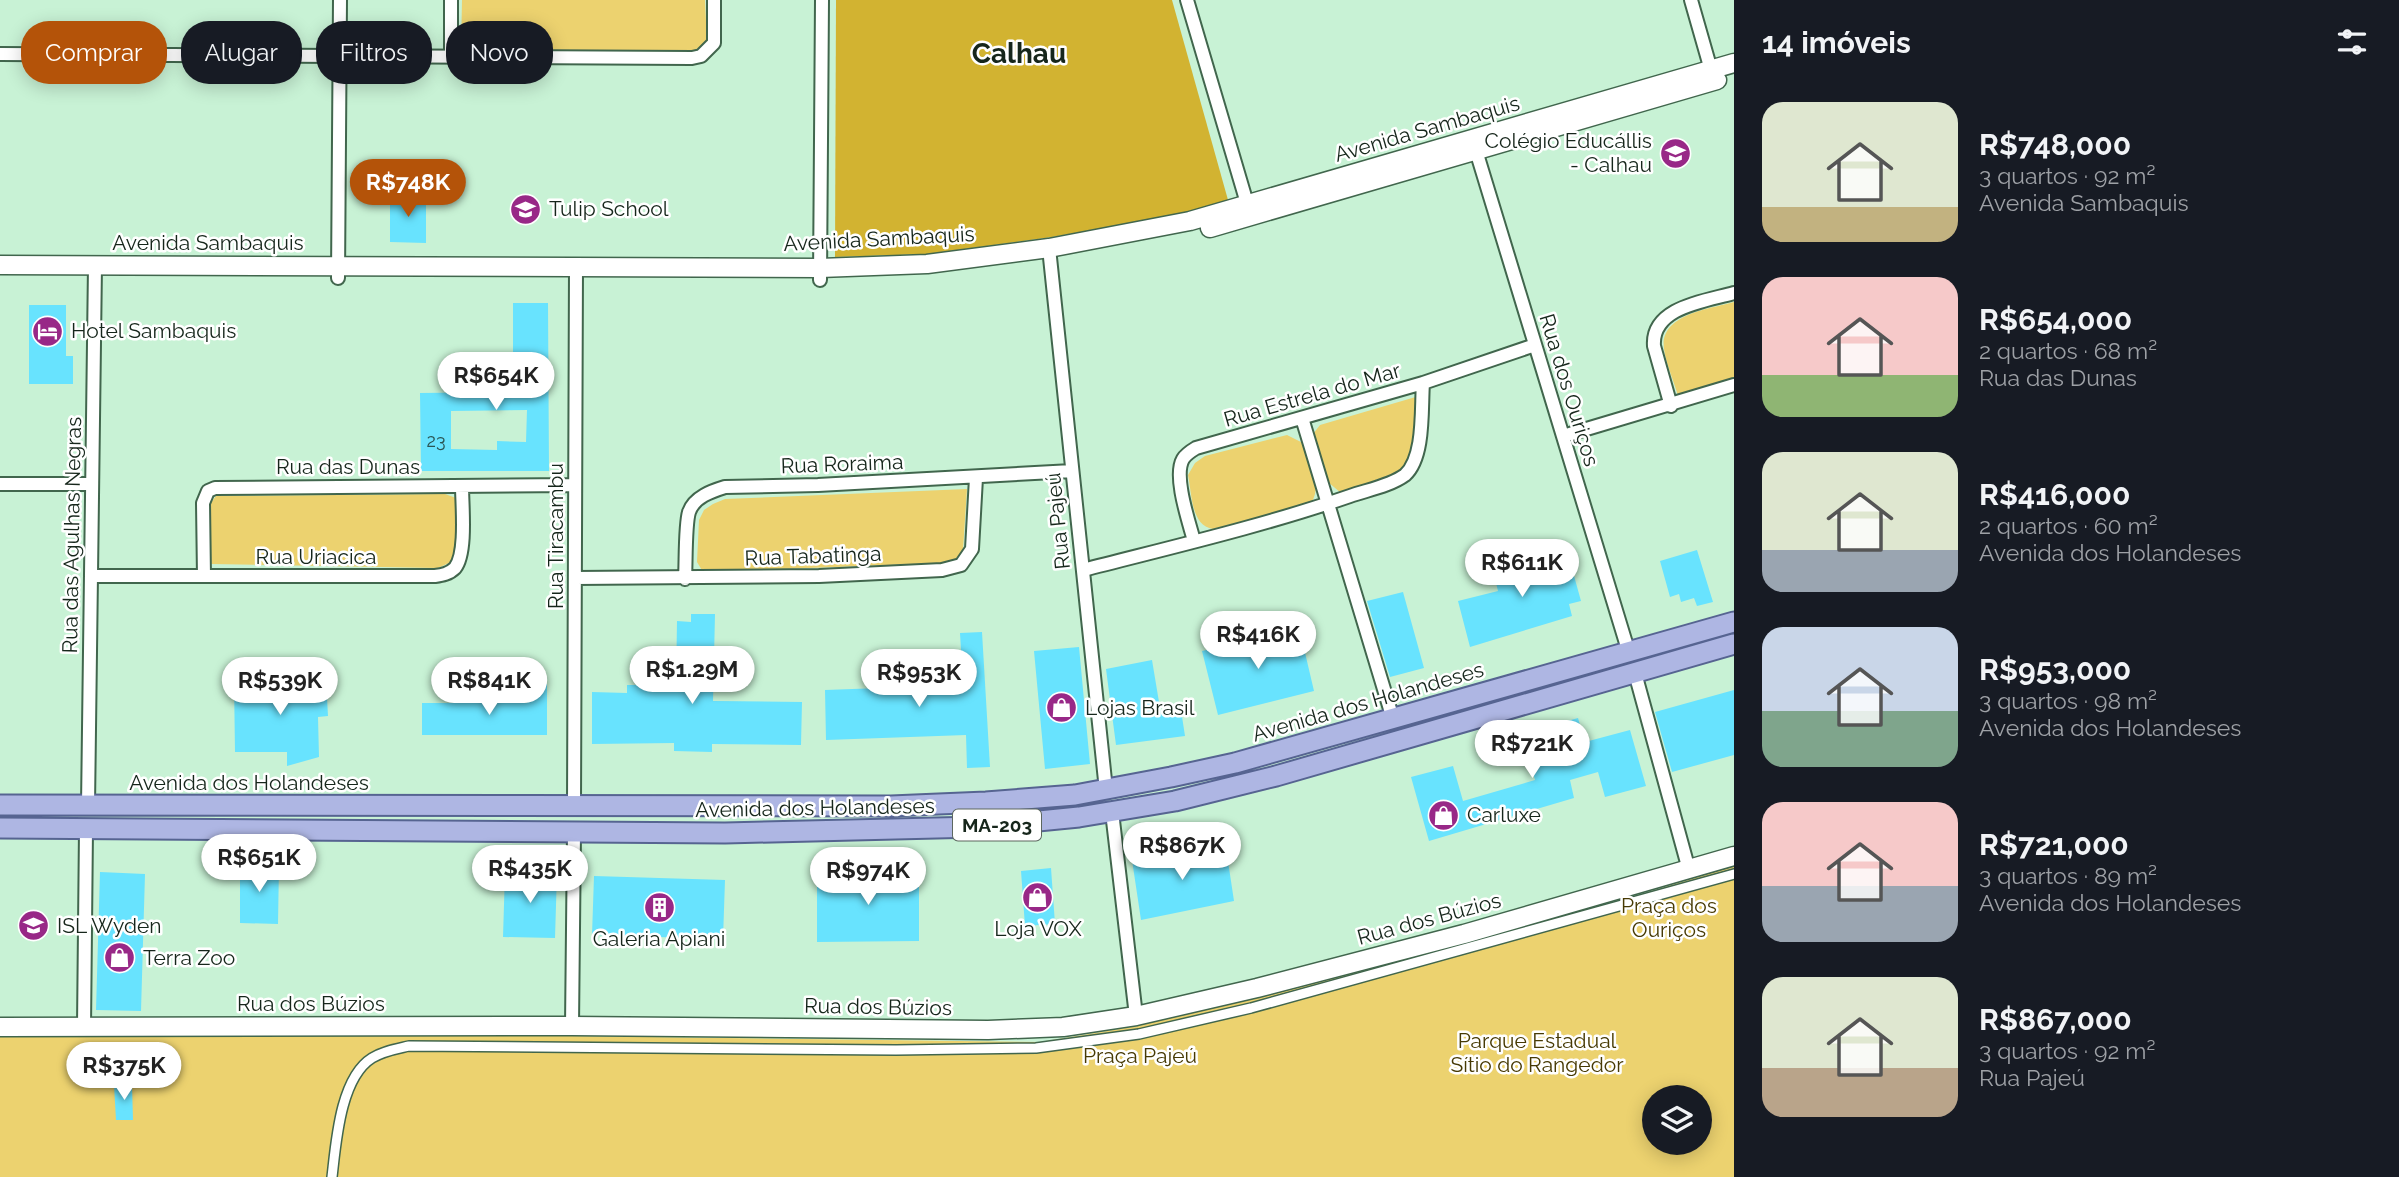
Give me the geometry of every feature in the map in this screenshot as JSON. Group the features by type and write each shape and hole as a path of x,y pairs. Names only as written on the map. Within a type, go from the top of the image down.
{"main road":[{"name":"Avenida Sambaquis","path":"0,276 95,271 924,273 1196,232 1249,211 1713,75 1734,63"},
{"name":"Avenida Sambaquis","path":"1713,75 1734,75"},
{"name":"Avenida Sambaquis","path":"0,265 95,271"},
{"name":"Avenida dos Holandeses","path":"0,806 891,806 1075,795 1235,763 1734,622"},
{"name":"Avenida dos Holandeses","path":"0,828 574,832 918,829 990,825 1112,812 1175,801 1276,776 1734,644"},
{"path":"398,832 396,816 402,810 473,810 493,804"},
{"path":"520,832 537,825 629,823 635,821 638,816 638,805"},
{"name":"Rua dos Búzios","path":"0,1027 572,1026 1014,1030 1063,1027 1136,1016 1257,988 1464,934 1734,856"}],"street":[{"path":"340,0 340,21"},
{"path":"451,0 451,21"},
{"path":"553,57 701,56 714,43 714,0"},
{"path":"820,274 822,0"},
{"path":"1691,0 1713,75"},
{"path":"1191,1 1249,211"},
{"path":"0,54 316,55"},
{"path":"338,272 340,84"},
{"name":"Rua dos Ouriços","path":"1474,145 1629,653"},
{"name":"Rua Pajeú","path":"1049,253 1106,790"},
{"name":"Rua das Agulhas Negras","path":"88,806 95,271"},
{"name":"Rua Tiracambu","path":"574,805 576,273"},
{"path":"1671,405 1654,345 1660,322 1678,310 1734,293"},
{"name":"Rua Estrela do Mar","path":"1194,541 1180,468 1184,457 1196,448 1423,383 1535,345"},
{"path":"1083,570 1329,503 1391,482 1405,474 1414,463 1419,447 1423,383"},
{"path":"1563,436 1734,385"},
{"path":"1302,418 1394,719"},
{"name":"Rua Roraima","path":"685,579 690,510 710,492 725,487 976,478 1072,471"},
{"name":"Rua Tabatinga","path":"575,578 685,579 943,570 961,565 972,549 976,478"},
{"path":"0,484 92,484"},
{"name":"Rua das Dunas","path":"204,576 203,503 208,491 215,488 575,485"},
{"name":"Rua Uriacica","path":"91,576 435,576 448,573 456,567 461,551 462,486"},
{"path":"1634,673 1689,870"},
{"path":"1112,812 1136,1016"},
{"path":"84,1027 86,829"},
{"path":"572,1026 574,832"},
{"path":"332,1177 337,1132 346,1096 355,1077 369,1059 408,1046 896,1050 1036,1048 1139,1034 1251,1008 1734,874"}],"green space":[{"path":"462,0 705,0 707,42 692,52 553,50 553,21 462,21"},
{"path":"1734,302 1734,378 1678,396 1664,349 1669,328 1688,315"},
{"path":"1419,396 1410,458 1400,471 1341,493 1328,482 1313,434 1320,425"},
{"path":"1287,435 1301,442 1311,464 1316,489 1311,503 1213,529 1200,522 1196,516 1188,475 1195,463 1205,456"},
{"path":"967,489 963,550 957,559 942,563 703,572 697,562 699,520 704,510 725,499"},
{"path":"445,494 456,498 455,550 451,562 438,568 211,564 210,504 216,496"},
{"name":"Parque Estadual Sítio do Rangedor","path":"1734,866 1734,1177 0,1177 0,1035 572,1036 1040,1042 1138,1026 1536,926"}],"shaded area":[{"path":"836,0 1172,0 1228,200 1176,215 1052,237 928,254 835,257"}],"building":[{"path":"390,196 426,197 426,243 390,242"},
{"path":"513,303 548,303 549,471 421,471 420,393 513,392","holes":["527,410 526,442 497,441 497,450 451,449 451,411"]},
{"name":"Hotel Sambaquis","path":"29,305 66,305 66,356 73,356 73,384 29,384"},
{"path":"1566,547 1581,601 1569,604 1572,616 1470,647 1458,601 1498,591 1493,571 1538,559 1537,555"},
{"path":"1697,550 1713,602 1697,606 1694,598 1681,602 1679,594 1670,597 1660,561"},
{"path":"1403,592 1424,668 1390,677 1367,601"},
{"path":"691,614 715,614 713,701 802,702 801,745 712,744 712,752 674,751 674,743 592,744 592,692 627,693 627,685 676,685 677,621 691,622"},
{"path":"1299,627 1314,691 1218,715 1202,651"},
{"path":"982,632 990,767 967,768 966,735 826,740 825,690 963,685 960,633"},
{"name":"Lojas Brasil","path":"1079,647 1090,764 1045,769 1034,651"},
{"path":"1152,660 1161,714 1181,710 1185,736 1116,745 1106,669"},
{"path":"326,680 328,716 318,717 319,757 287,766 287,752 235,752 234,681"},
{"path":"527,684 547,684 547,735 422,735 422,703 527,703"},
{"path":"1734,690 1734,755 1672,772 1655,712"},
{"path":"1578,718 1585,742 1630,730 1646,786 1605,797 1598,772 1570,780 1574,798 1429,841 1411,777 1453,766 1463,801 1535,780 1527,752 1531,751 1526,733"},
{"path":"1226,848 1234,901 1141,920 1132,860"},
{"path":"240,865 279,865 278,924 240,923"},
{"name":"Loja VOX","path":"1051,868 1055,924 1025,926 1021,871"},
{"name":"Terra Zoo","path":"100,872 145,874 141,1011 96,1010"},
{"path":"505,872 557,873 555,938 503,937"},
{"path":"817,872 919,872 919,941 817,942"},
{"name":"Galeria Apiani","path":"594,876 725,880 723,939 592,935"},
{"path":"114,1085 132,1085 133,1120 116,1120"}],"place":[{"name":"Colégio Educállis - Calhau","path":"1675,153"},
{"name":"Tulip School","path":"526,209"},
{"name":"Hotel Sambaquis","path":"48,331"},
{"name":"Lojas Brasil","path":"1062,708"},
{"name":"Carluxe","path":"1444,815"},
{"name":"Loja VOX","path":"1038,897"},
{"name":"Galeria Apiani","path":"659,907"},
{"name":"ISL Wyden","path":"34,926"},
{"name":"Terra Zoo","path":"120,958"}],"district":[{"name":"Calhau","path":"1019,53"}],"park label":[{"name":"Praça dos Ouriços","path":"1669,918"},
{"name":"Praça Pajeú","path":"1140,1056"}]}
